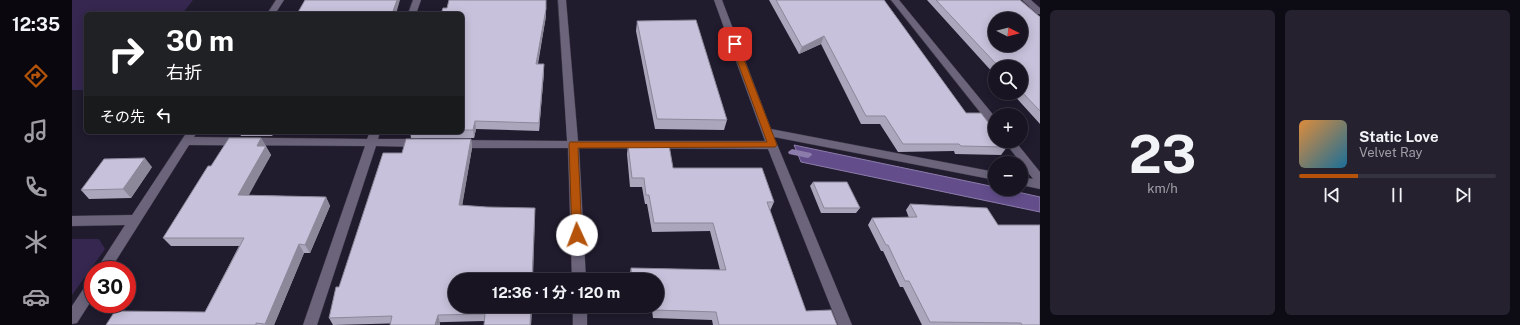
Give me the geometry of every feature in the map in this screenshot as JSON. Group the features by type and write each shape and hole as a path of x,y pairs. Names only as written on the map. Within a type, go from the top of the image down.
{"street":[{"path":"272,12 280,0"},
{"path":"413,12 417,0"},
{"path":"562,0 573,144 579,273"},
{"path":"718,0 772,145 845,325"},
{"path":"895,0 988,115"},
{"path":"1026,0 1040,12"},
{"path":"767,132 988,175"},
{"path":"109,261 189,137 373,137 433,143"},
{"path":"310,325 373,137"},
{"path":"449,143 772,145"},
{"path":"1015,148 1040,180"},
{"path":"1028,182 1040,185"},
{"path":"72,221 136,220"},
{"path":"72,318 84,300"},
{"path":"580,313 580,325"}],"shaded area":[{"path":"72,0 193,0 184,12 84,12 84,90 72,90"},
{"path":"794,145 988,186 988,196 1028,196 1028,194 1040,197 1040,212 801,162"},
{"path":"72,239 99,239 105,249 96,261 84,261 84,278 72,295"}],"building":[{"path":"305,0 397,0 393,12 298,12"},
{"path":"449,0 546,0 546,9 536,64 544,64 539,123 475,121 473,130 464,130 464,12 442,12 443,8 447,8"},
{"path":"776,0 884,0 966,113 981,113 988,122 988,147 961,146 959,144 903,144 885,116 866,116 824,36 802,47"},
{"path":"936,0 1020,0 1040,17 1040,111 1028,98 1028,60 992,60"},
{"path":"696,20 727,120 657,119 637,21"},
{"path":"229,138 261,138 257,146 266,146 238,195 326,197 305,245 299,244 265,324 106,325 114,313 136,313 136,311 205,312 244,238 163,238 208,166 211,166"},
{"path":"406,139 471,139 459,205 535,208 532,273 448,273 448,313 531,313 530,325 484,325 485,314 438,315 435,325 390,325 392,316 329,318 336,287 339,287 383,153 402,153"},
{"path":"628,145 669,145 673,168 762,168 774,202 767,202 806,311 831,310 837,325 719,325 716,312 664,310 664,273 631,273 631,268 726,270 713,223 654,223 649,195 646,195 644,178 632,178"},
{"path":"145,158 123,189 81,190 104,159"},
{"path":"813,182 847,182 860,208 824,208"},
{"path":"910,204 987,208 998,225 1040,225 1040,325 1022,325 1021,323 930,322 909,281 905,281 888,245 886,245 872,218 917,217"}],"waterway":[{"path":"792,152 808,155"}],"route":[{"path":"577,235 573,144 772,145 735,44"}]}
